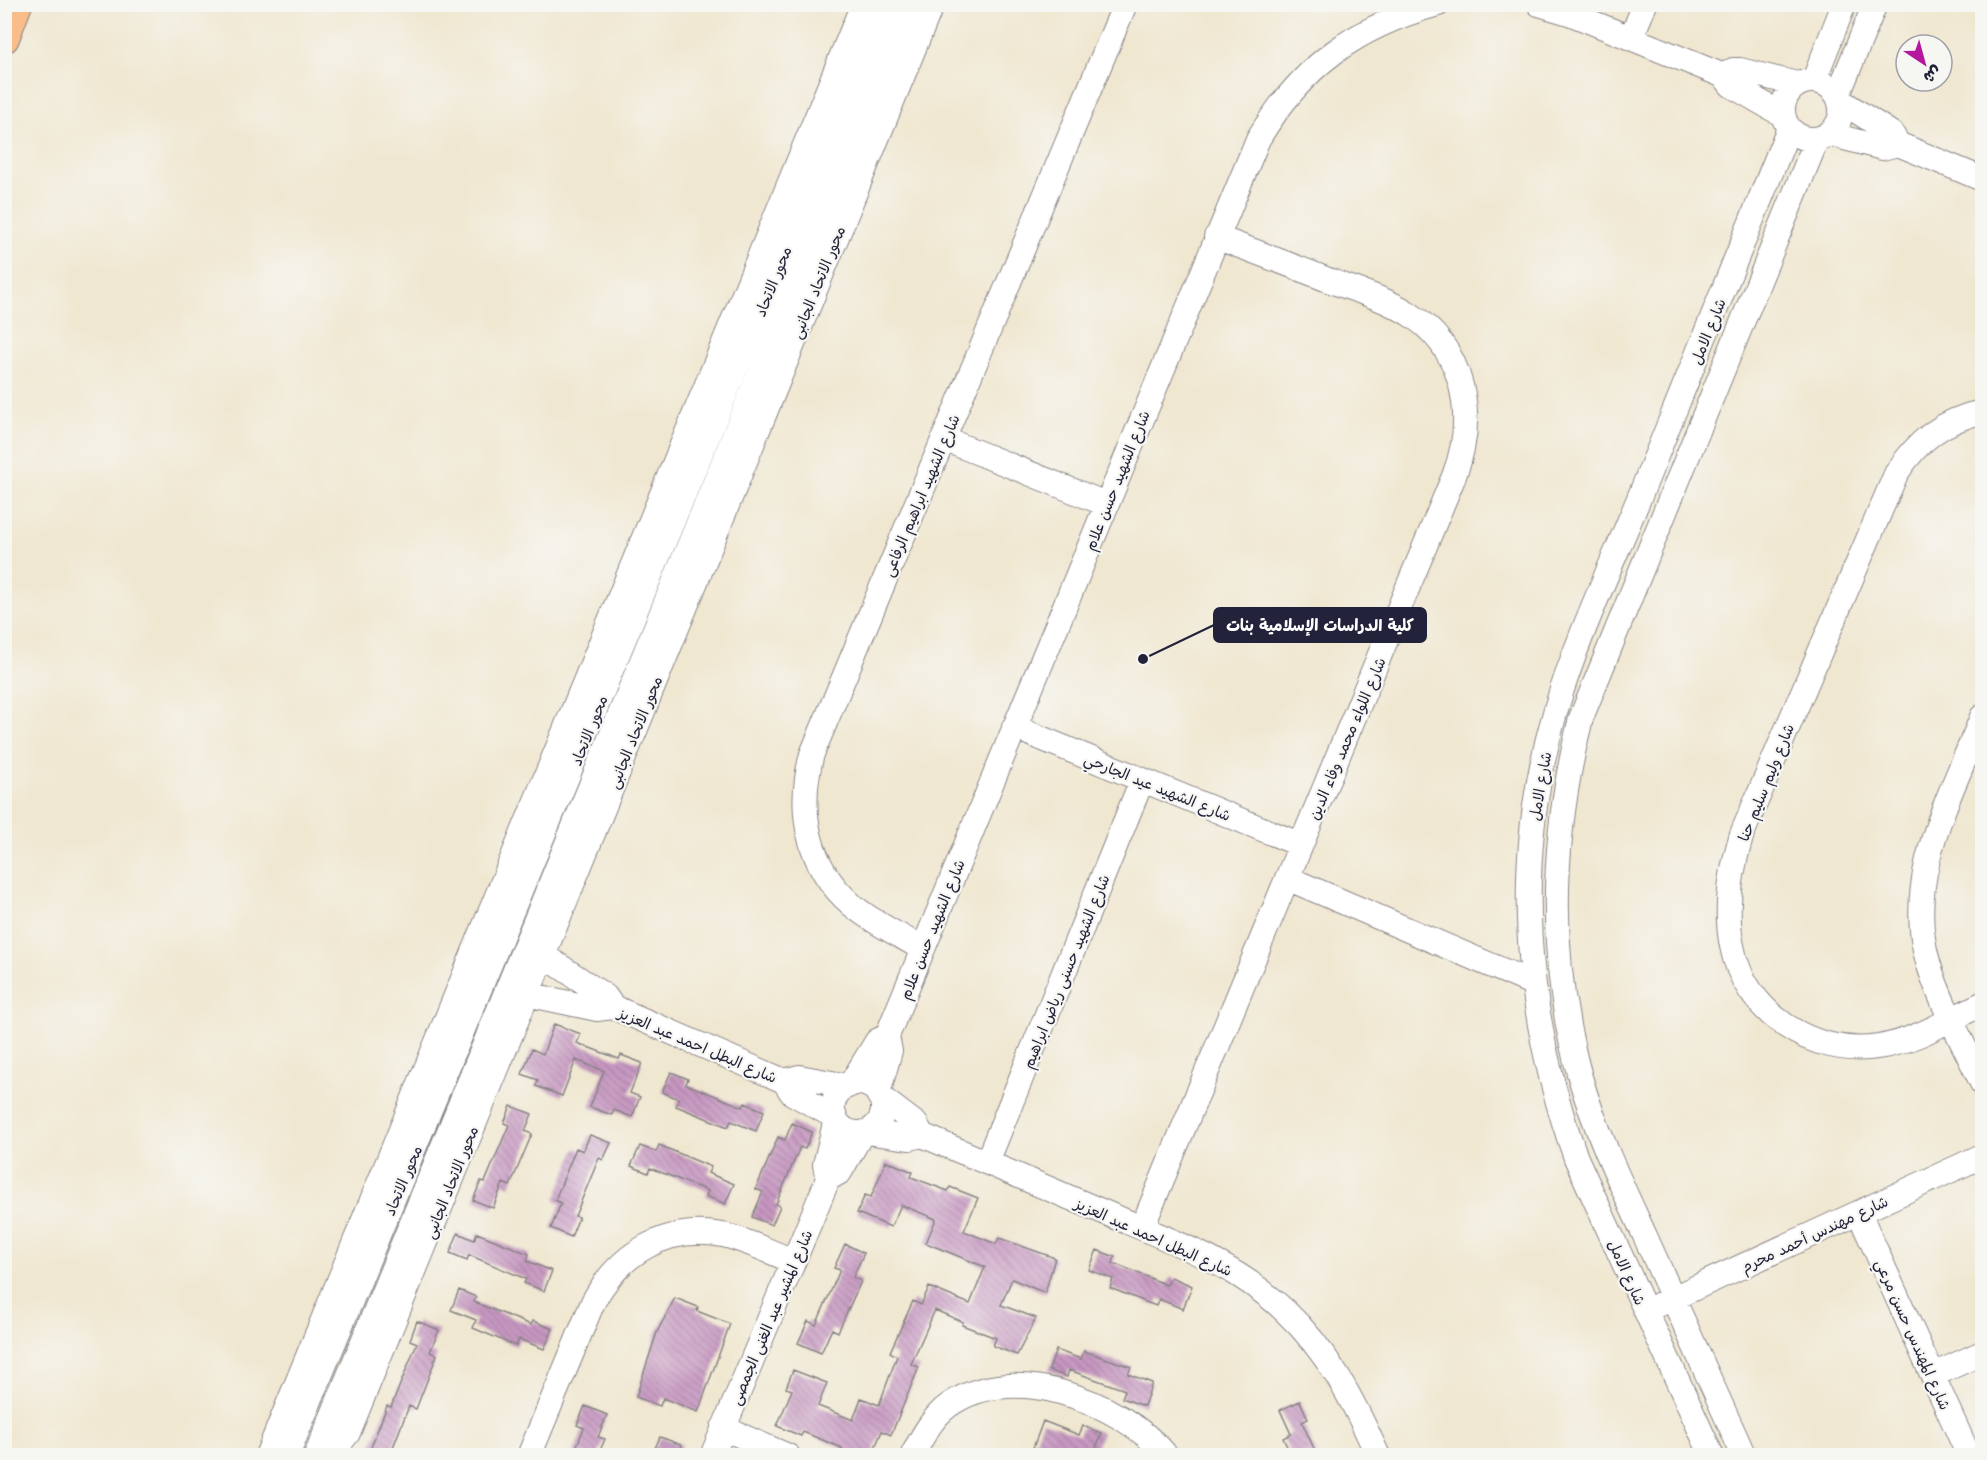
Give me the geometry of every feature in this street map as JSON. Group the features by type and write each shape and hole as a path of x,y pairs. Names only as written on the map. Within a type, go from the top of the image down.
{"main road":[{"path":"4,38 17,4"}],"street":[{"path":"267,1455 863,4"},
{"name":"محور الاتحاد","path":"287,1455 503,937 886,4"},
{"name":"محور الاتحاد","path":"535,949 911,4"},
{"name":"محور الاتحاد الجانبى","path":"330,1455 348,1433 517,992 932,4"},
{"name":"شارع الشهيد ابراهيم الرفاعى","path":"923,949 873,920 836,890 812,848 803,801 812,754 1125,4"},
{"name":"شارع الشهيد حسن علام","path":"879,1095 891,1051 887,1036 1258,139 1275,111 1296,85 1346,42 1386,21 1438,4"},
{"path":"1539,4 1569,13 1724,76 1731,85 1786,121 1799,136 1823,136 1882,147 1898,144 1983,179"},
{"path":"1631,38 1645,4"},
{"path":"1786,121 1785,98 1805,82 1844,4"},
{"path":"1823,136 1839,123 1839,98 1875,4"},
{"path":"1724,76 1737,70 1828,84 1839,98 1892,134 1898,144"},
{"name":"شارع الامل","path":"1712,1455 1576,1158 1564,1124 1544,1054 1532,983 1528,914 1530,844 1540,775 1557,708 1786,121"},
{"name":"شارع الامل","path":"1744,1455 1604,1146 1574,1051 1562,988 1557,934 1557,861 1560,825 1572,753 1594,684 1823,136"},
{"name":"شارع اللواء محمد وفاء الدين","path":"1142,1228 1461,457 1466,437 1464,396 1451,359 1426,327 1411,315 1393,305 1216,237"},
{"name":"شارع وليم سليم حنا","path":"1983,412 1950,422 1933,432 1906,458 1896,474 1742,834 1731,880 1729,903 1732,948 1738,968 1761,1005 1794,1032 1835,1047 1877,1047 1899,1043 1983,1004"},
{"path":"944,439 1106,504"},
{"path":"1983,717 1929,851 1921,888 1923,945 1934,981 1983,1083"},
{"name":"شارع الشهيد عيد الجارحي","path":"1014,727 1301,845"},
{"name":"شارع الشهيد حسنى رياض ابراهيم","path":"987,1162 1142,780"},
{"path":"1287,878 1532,983"},
{"name":"شارع البطل احمد عبد العزيز","path":"503,937 535,949 605,996 612,1007 784,1081 792,1093 835,1118"},
{"name":"شارع البطل احمد عبد العزيز","path":"484,981 517,992 597,1010 612,1007"},
{"name":"محور الاتحاد","path":"316,1455 517,992"},
{"name":"شارع الشهيد حسن علام","path":"849,1085 877,1041 887,1036"},
{"name":"شارع البطل احمد عبد العزيز","path":"784,1081 799,1077 849,1085"},
{"path":"863,1084 879,1095 882,1103 881,1116 865,1132 844,1129 835,1118 835,1099 849,1085 863,1084"},
{"name":"شارع البطل احمد عبد العزيز","path":"879,1095 916,1124 922,1135"},
{"name":"شارع المشير عبد الغنى الجمصى","path":"712,1455 828,1179 825,1165 835,1118"},
{"name":"شارع البطل احمد عبد العزيز","path":"865,1132 910,1138 922,1135 1142,1228 1232,1270 1285,1311 1329,1362 1347,1390 1378,1455"},
{"name":"شارع المشير عبد الغنى الجمصى","path":"828,1179 840,1172 865,1132"},
{"name":"شارع مهندس أحمد محرم","path":"1646,1310 1983,1156"},
{"name":"شارع المهندس حسن مرعي","path":"1859,1212 1969,1455"},
{"path":"529,1455 593,1302 604,1282 619,1264 637,1250 657,1240 679,1234 702,1233 725,1236 793,1261"},
{"path":"1933,1375 1983,1353"},
{"path":"912,1455 933,1420 959,1400 975,1392 1013,1387 1052,1390 1089,1401 1124,1418 1167,1455"},
{"path":"723,1428 788,1455"}],"building":[{"path":"554,1024 581,1034 577,1043 619,1059 621,1055 642,1063 630,1093 640,1097 632,1117 614,1110 612,1115 590,1107 604,1071 576,1060 562,1096 536,1086 538,1080 522,1074 532,1049 543,1054"},
{"path":"671,1072 688,1079 686,1084 743,1107 745,1103 764,1111 756,1131 731,1121 728,1127 676,1106 679,1099 662,1092"},
{"path":"511,1106 532,1114 525,1131 532,1134 510,1186 503,1183 493,1208 473,1200 481,1181 485,1182 509,1125 504,1123"},
{"path":"792,1123 812,1132 805,1149 800,1147 776,1204 780,1206 772,1225 752,1217 763,1192 756,1189 778,1137 785,1140"},
{"path":"590,1135 611,1143 603,1160 599,1158 575,1216 579,1217 571,1237 551,1228 561,1203 555,1200 576,1148 583,1151"},
{"path":"659,1145 711,1167 708,1173 734,1184 725,1204 706,1196 708,1191 650,1168 648,1173 631,1166 640,1146 656,1152"},
{"path":"886,1161 913,1172 911,1177 948,1191 950,1187 978,1198 964,1231 996,1244 999,1238 1055,1258 1045,1293 1012,1279 1001,1305 1036,1318 1017,1355 993,1346 996,1338 962,1325 963,1322 935,1310 911,1364 919,1367 891,1435 882,1431 872,1455 839,1455 842,1448 803,1432 801,1436 777,1426 792,1390 786,1388 793,1370 827,1383 818,1406 853,1420 861,1398 879,1405 897,1356 890,1352 913,1301 921,1305 929,1287 970,1304 985,1267 926,1243 936,1219 901,1205 891,1227 857,1213 865,1195 871,1197"},
{"path":"458,1233 474,1240 477,1233 529,1254 527,1261 552,1271 544,1291 524,1283 526,1279 469,1255 467,1260 450,1253"},
{"path":"845,1244 864,1253 853,1277 861,1281 838,1332 832,1329 821,1353 798,1343 808,1321 816,1325 840,1270 834,1268"},
{"path":"1097,1250 1115,1257 1113,1263 1167,1285 1171,1277 1192,1286 1183,1309 1159,1299 1156,1306 1110,1288 1113,1279 1089,1270"},
{"path":"459,1290 476,1297 474,1302 531,1325 533,1321 553,1329 544,1349 519,1339 516,1346 473,1328 476,1320 451,1310"},
{"path":"675,1298 698,1307 697,1311 730,1324 698,1412 663,1398 660,1406 636,1397 657,1332"},
{"path":"417,1321 439,1330 430,1352 437,1355 416,1409 409,1406 390,1455 368,1455 387,1406 391,1407 417,1343 410,1340"},
{"path":"1056,1350 1081,1359 1084,1351 1131,1367 1128,1374 1152,1383 1144,1406 1122,1398 1125,1390 1069,1370 1067,1377 1049,1370"},
{"path":"1300,1401 1308,1419 1302,1422 1317,1455 1291,1455 1283,1438 1291,1434 1280,1410"},
{"path":"585,1406 607,1415 598,1437 605,1439 598,1455 573,1455 584,1428 577,1425"},
{"path":"1043,1421 1079,1435 1083,1426 1102,1433 1093,1455 1035,1455 1037,1450 1033,1448"},
{"path":"660,1437 682,1445 678,1455 652,1455"}],"place":[{"name":"كلية الدراسات الإسلامية بنات","path":"1143,659"}]}
